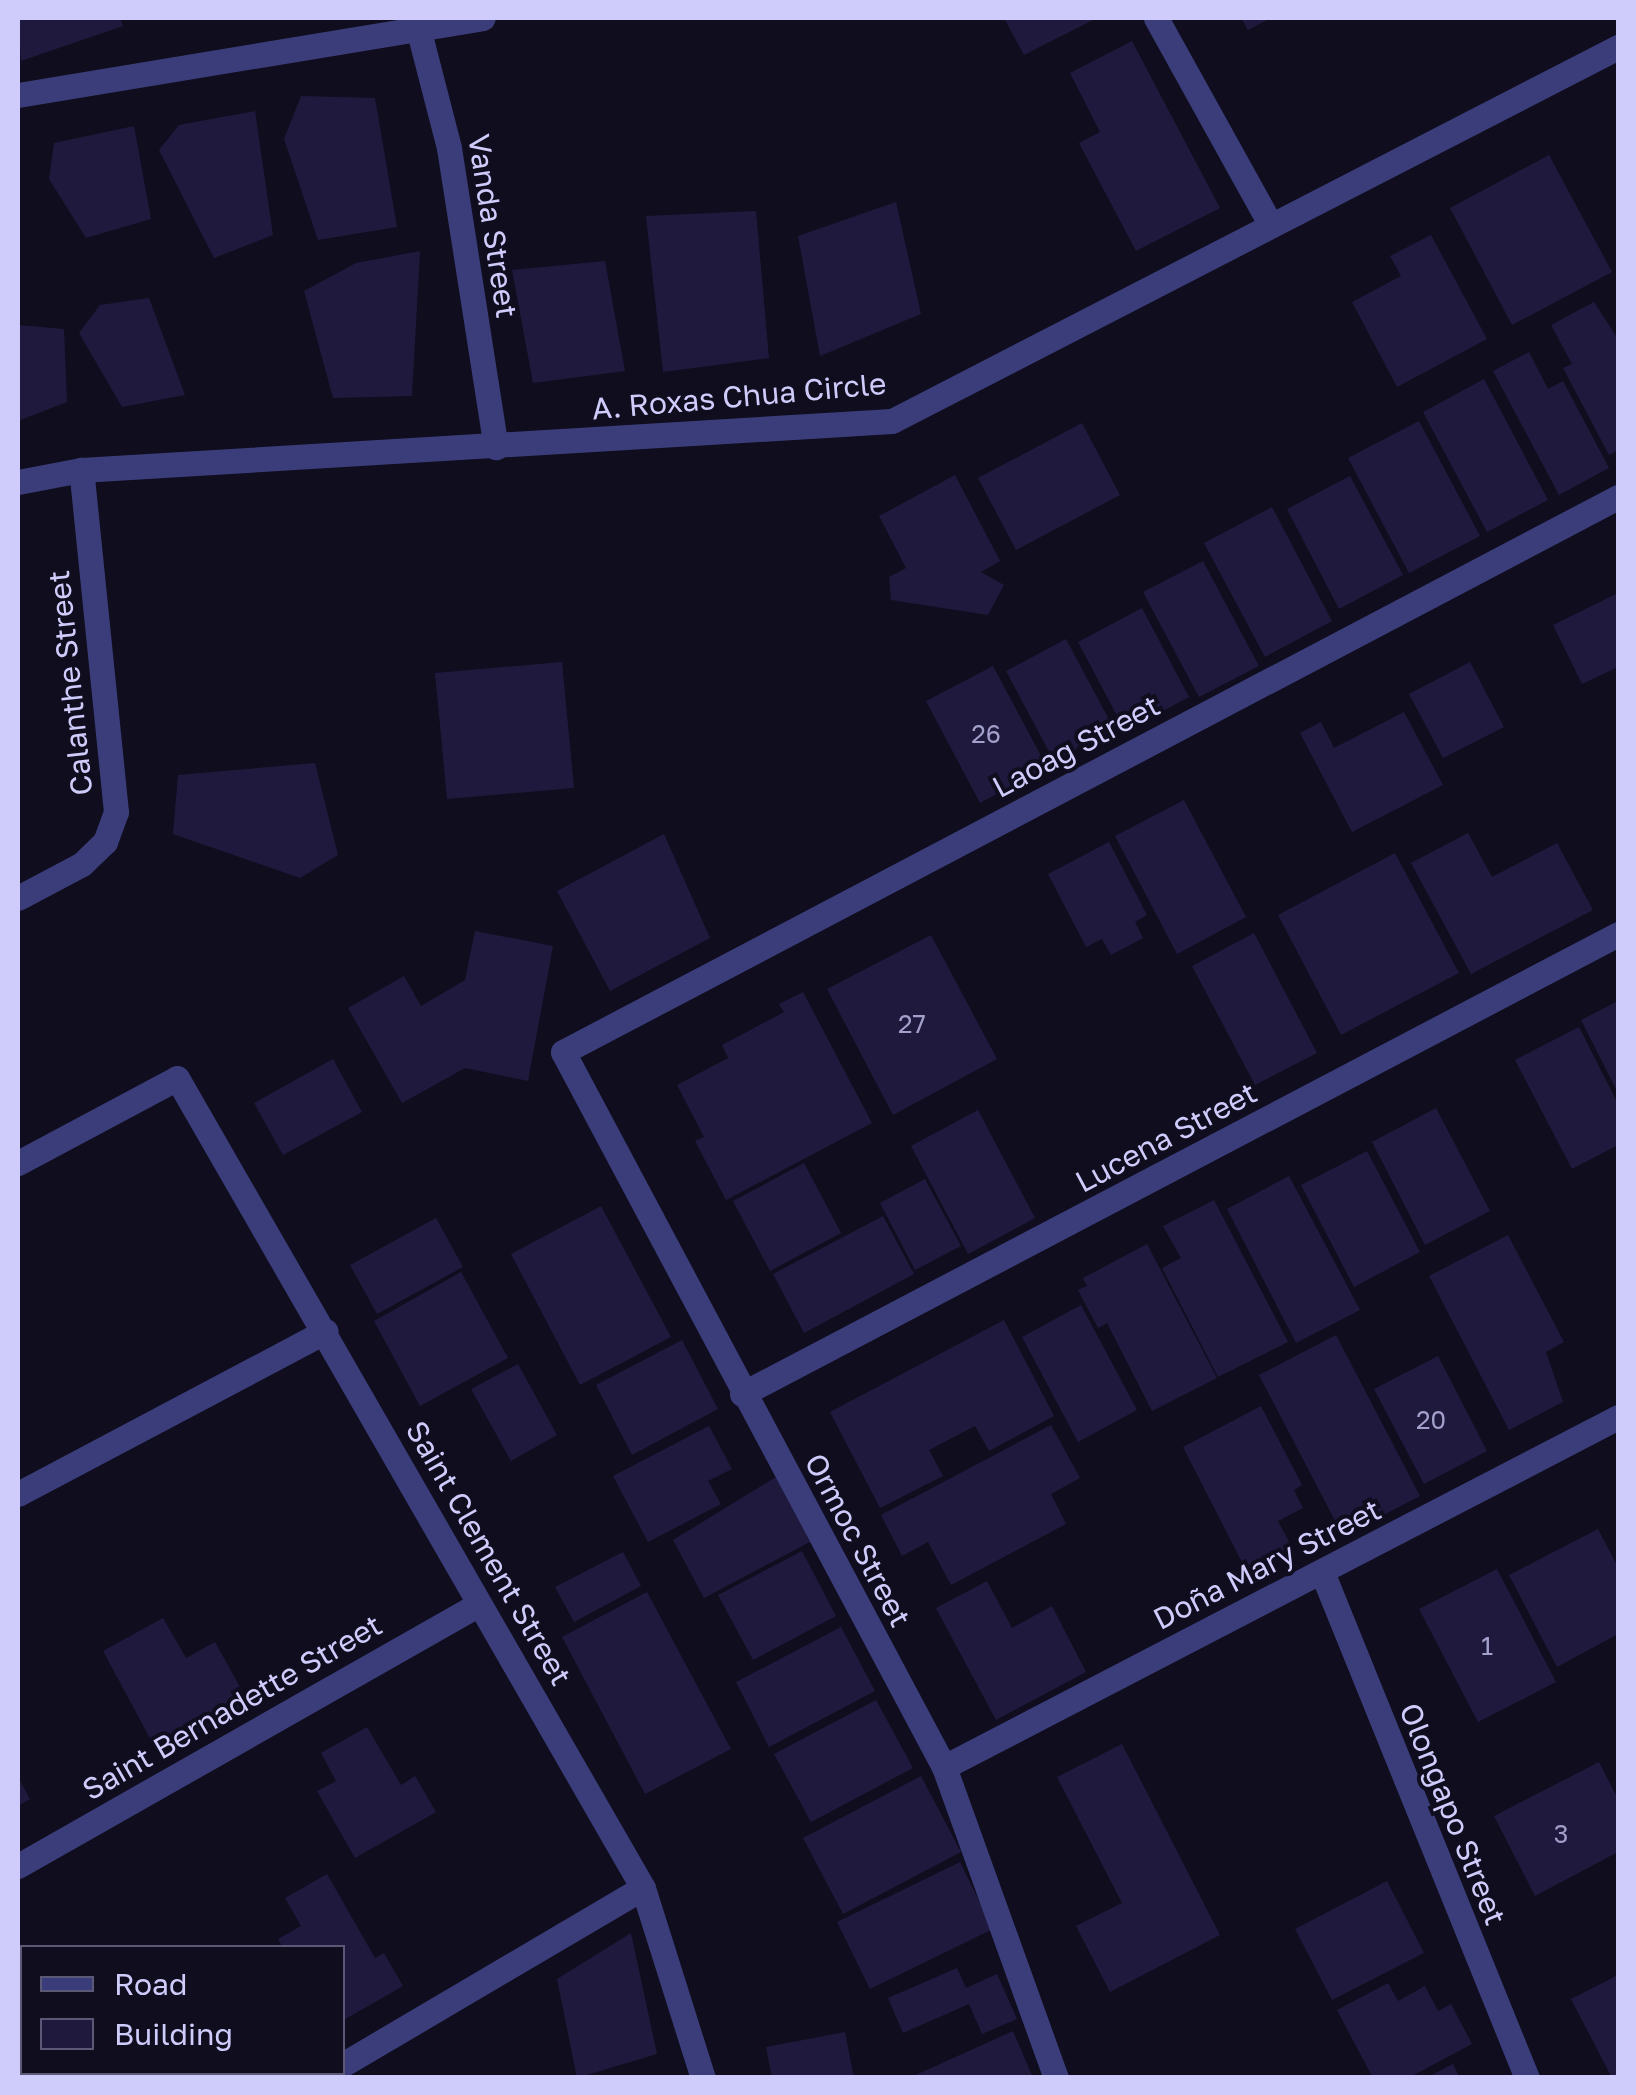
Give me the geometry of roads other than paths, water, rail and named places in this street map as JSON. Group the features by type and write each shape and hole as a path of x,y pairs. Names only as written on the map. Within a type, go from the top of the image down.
{"street":[{"path":"18,94 418,25 483,18"},
{"path":"1156,18 1269,222"},
{"name":"Vanda Street","path":"418,25 449,148 496,447"},
{"name":"A. Roxas Chua Circle","path":"18,482 81,470 892,421 1269,222 1618,47"},
{"name":"Calanthe Street","path":"18,898 94,853 106,842 116,812 81,470"},
{"name":"Laoag Street","path":"563,1052 1618,498"},
{"name":"Lucena Street","path":"742,1394 1618,934"},
{"name":"Ormoc Street","path":"563,1052 944,1768 1056,2078"},
{"name":"Saint Clement Street","path":"18,1163 177,1078 326,1330 644,1888 703,2078"},
{"path":"18,1494 326,1330"},
{"name":"Doña Mary Street","path":"944,1768 1618,1417"},
{"name":"Olongapo Street","path":"1322,1572 1527,2078"},
{"name":"Saint Bernadette Street","path":"18,1866 479,1604"},
{"path":"345,2063 644,1888"}]}
